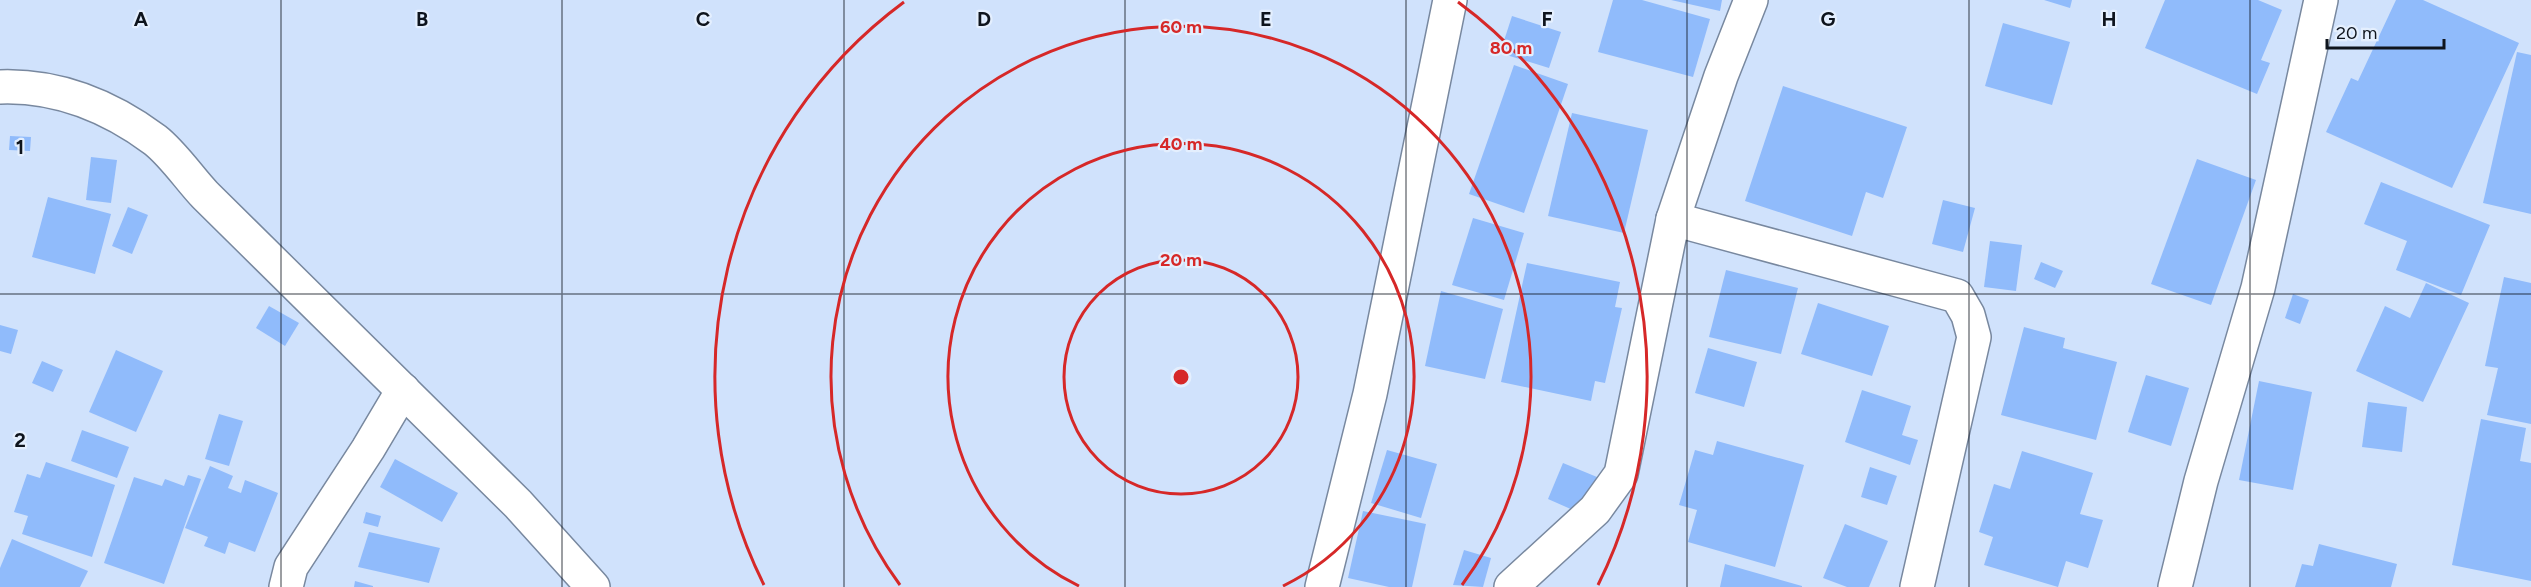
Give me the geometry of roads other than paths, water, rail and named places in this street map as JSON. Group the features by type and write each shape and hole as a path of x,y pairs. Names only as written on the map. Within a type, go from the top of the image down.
{"street":[{"path":"1322,587 1371,394 1450,0"},
{"path":"1511,587 1595,510 1621,474 1673,219 1721,76 1751,0"},
{"path":"2175,587 2201,481 2258,288 2320,0"},
{"path":"0,87 30,86 98,105 156,141 205,195 518,504 593,587"},
{"path":"1673,219 1956,296 1968,315 1974,337 1917,587"},
{"path":"286,587 291,567 368,450 403,390"}]}
